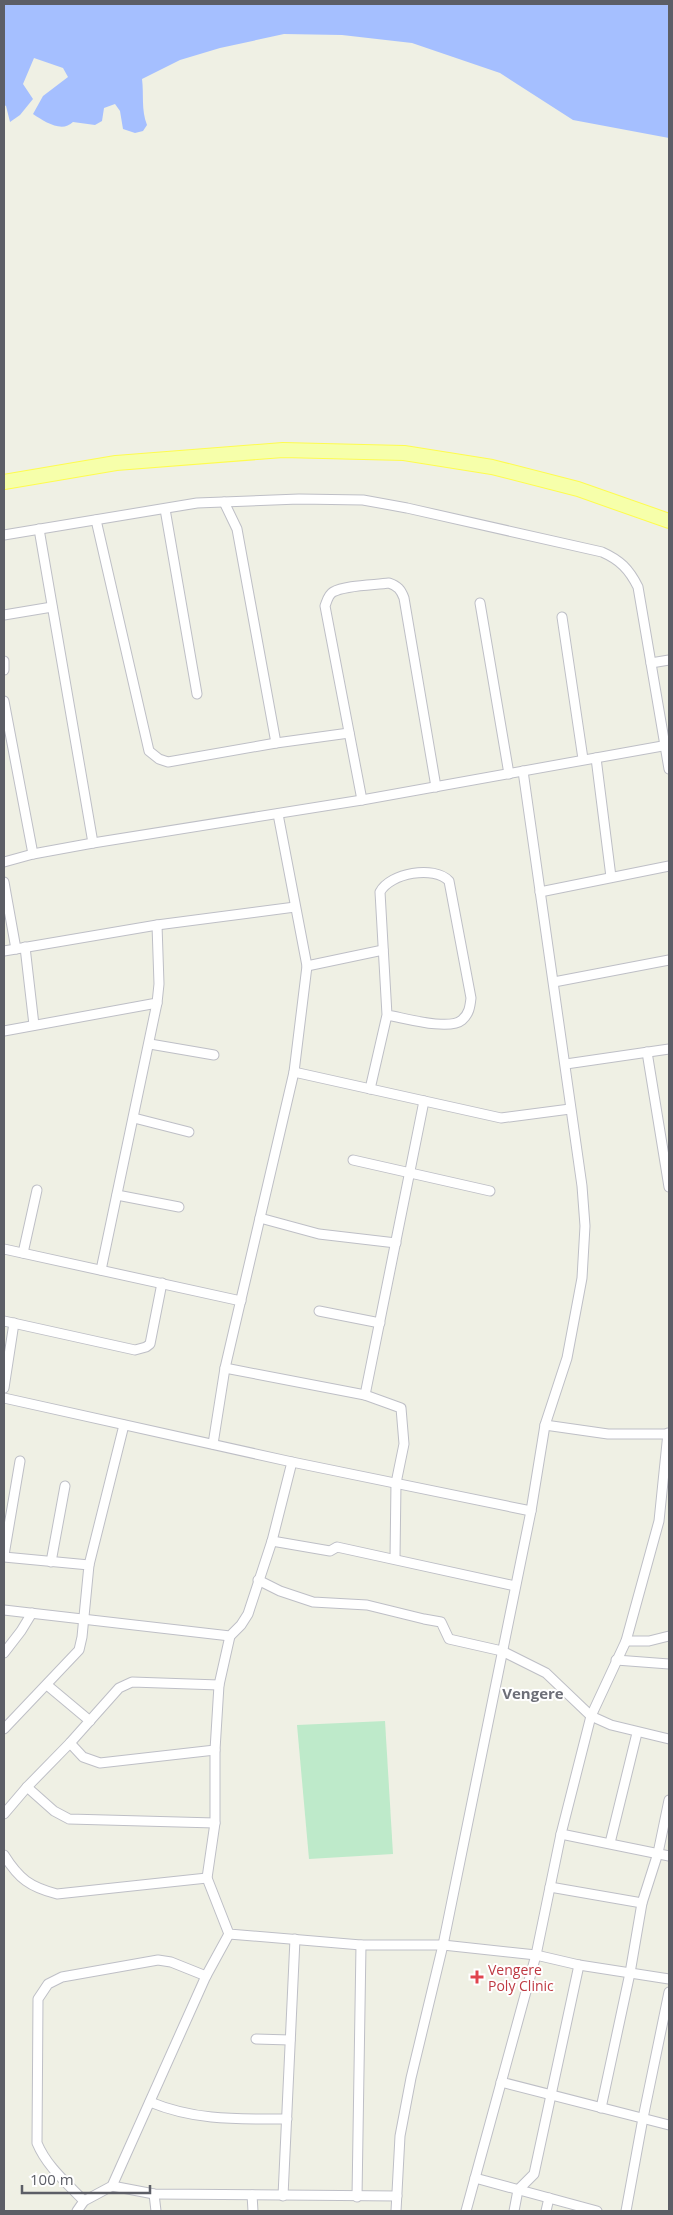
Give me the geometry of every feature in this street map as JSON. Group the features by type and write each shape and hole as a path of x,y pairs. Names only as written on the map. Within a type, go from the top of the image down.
{"main road":[{"path":"4,482 116,463 283,450 404,453 492,467 568,486 669,521"}],"street":[{"path":"4,535 197,503 299,499 363,500 407,508 602,552 613,556 629,569 638,587 667,745 669,769"},
{"path":"224,502 237,529 276,743"},
{"path":"164,509 197,694"},
{"path":"96,520 149,751 168,762 276,743 349,733"},
{"path":"38,529 93,843"},
{"path":"362,800 325,606 328,597 338,590 390,583 397,585 404,598 436,787"},
{"path":"480,603 509,774"},
{"path":"4,615 52,607"},
{"path":"562,617 583,760"},
{"path":"651,663 669,660"},
{"path":"4,661 4,670"},
{"path":"4,701 33,854"},
{"path":"4,862 33,854 93,843 362,800 667,745"},
{"path":"596,758 611,877"},
{"path":"396,2211 402,2126 411,2078 443,1945 531,1511 545,1425 567,1358 582,1278 585,1226 582,1186 523,772"},
{"path":"213,1444 225,1368 294,1072 307,966 278,814"},
{"path":"540,892 669,866"},
{"path":"370,1089 388,1014 382,950 380,892 384,884 392,878 435,872 443,875 449,881 471,998 469,1012 461,1021 448,1025 388,1014"},
{"path":"4,882 20,948 34,1025"},
{"path":"4,951 157,925 295,907"},
{"path":"101,1270 150,1044 157,1003 159,984 157,925"},
{"path":"307,966 382,950"},
{"path":"554,982 669,960"},
{"path":"4,1031 157,1003"},
{"path":"150,1044 214,1056"},
{"path":"566,1064 669,1049"},
{"path":"647,1052 669,1187"},
{"path":"294,1072 501,1118 570,1109"},
{"path":"365,1395 424,1101"},
{"path":"134,1118 189,1132"},
{"path":"353,1160 490,1191"},
{"path":"23,1253 37,1190"},
{"path":"118,1195 179,1207"},
{"path":"260,1218 319,1234 396,1243"},
{"path":"4,1249 241,1301"},
{"path":"4,1321 134,1350 141,1349 150,1344 162,1283"},
{"path":"319,1311 380,1322"},
{"path":"4,1388 14,1323"},
{"path":"225,1368 365,1395 401,1408 404,1444 396,1483 395,1558"},
{"path":"4,1398 292,1462 531,1511"},
{"path":"4,1729 79,1650 89,1565 124,1425"},
{"path":"466,2211 536,1955 561,1834 591,1716 626,1641 659,1521 668,1434 608,1434 545,1425"},
{"path":"20,1461 4,1556 89,1565"},
{"path":"229,1934 207,1878 215,1823 215,1750 219,1685 230,1636 241,1625 248,1614 272,1541 292,1462"},
{"path":"51,1562 64,1486"},
{"path":"659,1521 669,1523"},
{"path":"272,1541 330,1551 337,1547 395,1558 515,1586"},
{"path":"258,1580 280,1591 313,1602 367,1605 424,1620 441,1622 449,1639 502,1651 546,1673 591,1716 611,1725 638,1733 669,1739"},
{"path":"4,1610 230,1636"},
{"path":"4,1653 32,1613"},
{"path":"626,1641 649,1641 669,1636"},
{"path":"616,1660 669,1664"},
{"path":"4,1814 27,1787 90,1722 119,1688 125,1684 132,1682 219,1685"},
{"path":"47,1685 90,1722"},
{"path":"610,1843 638,1733"},
{"path":"70,1743 83,1757 100,1763 215,1750"},
{"path":"27,1787 54,1811 69,1819 215,1823"},
{"path":"601,2108 630,1973 642,1903 658,1853 669,1800"},
{"path":"561,1834 669,1856"},
{"path":"4,1855 13,1869 26,1883 36,1889 57,1894 207,1878"},
{"path":"550,1887 642,1903"},
{"path":"229,1934 361,1944 443,1945 536,1955 579,1965 669,1979"},
{"path":"77,2211 84,2201 112,2186 206,1976 229,1934"},
{"path":"283,2196 295,1939"},
{"path":"357,2196 361,1944"},
{"path":"84,2201 51,2167 37,2143 38,1999 48,1984 62,1977 158,1960 171,1962 206,1976"},
{"path":"514,2211 518,2190 534,2174 579,1965"},
{"path":"626,2211 669,1992"},
{"path":"256,2039 290,2040"},
{"path":"501,2082 669,2125"},
{"path":"150,2102 173,2111 222,2119 287,2119"},
{"path":"476,2178 597,2211"},
{"path":"112,2186 154,2194 397,2196"},
{"path":"154,2194 156,2211"},
{"path":"252,2196 253,2211"},
{"path":"546,2211 549,2198"}],"green space":[{"path":"385,1721 393,1854 309,1859 297,1725"}],"water":[{"path":"4,4 669,4 669,138 573,120 500,73 412,43 342,35 284,34 220,48 180,60 142,79 143,108 147,125 143,131 135,133 123,129 120,111 115,104 104,108 102,121 95,125 73,122 64,127 48,123 33,114 43,96 68,77 63,68 34,58 23,84 33,99 20,115 10,122 6,106 4,105"}],"place":[{"name":"Vengere Poly Clinic","path":"477,1977"}],"district":[{"name":"Vengere","path":"533,1693"}]}
